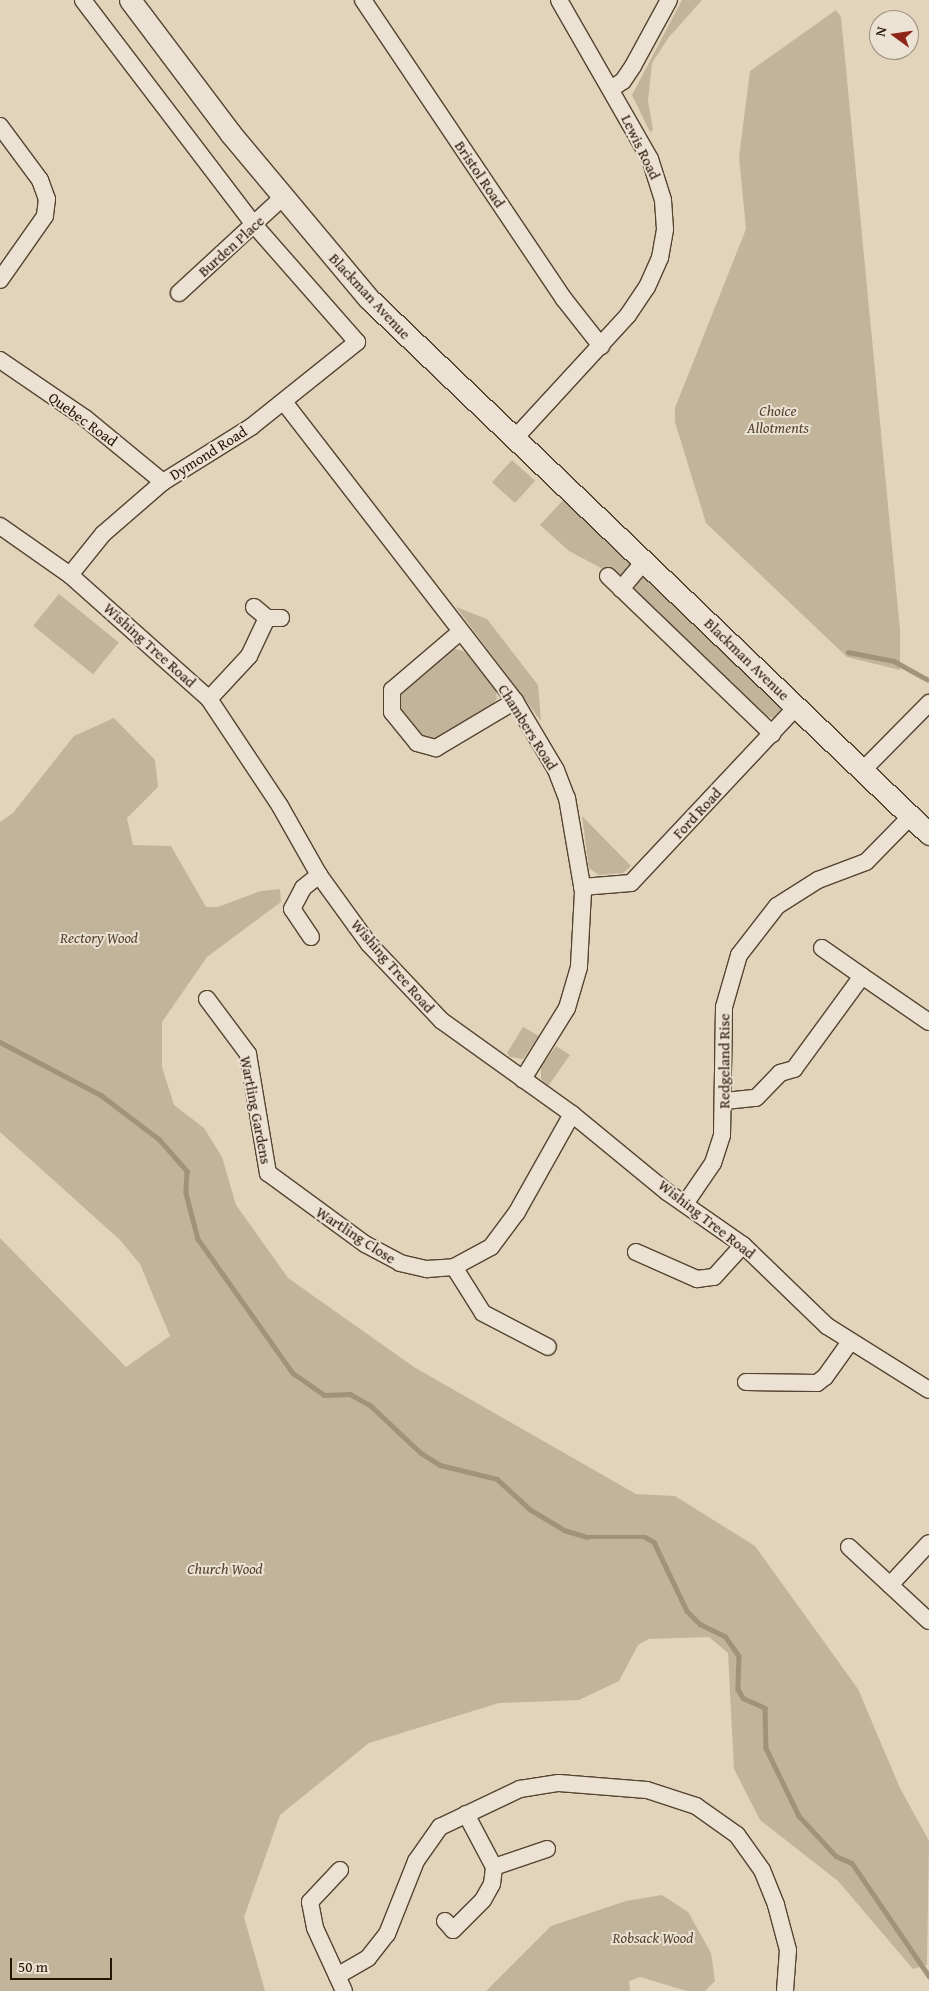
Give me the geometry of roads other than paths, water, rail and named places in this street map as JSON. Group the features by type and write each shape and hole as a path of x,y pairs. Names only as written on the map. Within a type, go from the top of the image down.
{"street":[{"path":"83,0 255,226"},
{"name":"Blackman Avenue","path":"130,0 282,198 368,298 929,834"},
{"name":"Bristol Road","path":"363,0 569,306 601,346"},
{"name":"Lewis Road","path":"515,438 601,346 647,287 660,258 665,229 658,177 611,89 559,0"},
{"path":"611,89 623,81 633,66 669,0"},
{"path":"0,126 40,180 46,199 40,224 0,280"},
{"name":"Burden Place","path":"179,293 255,226 282,198"},
{"name":"Dymond Road","path":"70,575 103,534 163,482 284,402 357,342 255,226"},
{"name":"Quebec Road","path":"0,360 85,418 163,482"},
{"name":"Chambers Road","path":"284,402 515,701 556,770 567,798 582,888 582,942 574,988 567,1008 523,1079"},
{"name":"Wishing Tree Road","path":"0,526 70,575 209,699 280,806 319,875 369,944 410,990 442,1021 572,1114 685,1204 743,1245 807,1309 850,1342 929,1390"},
{"path":"621,589 644,562"},
{"path":"608,576 772,734"},
{"path":"209,699 249,656 274,618 254,607"},
{"path":"460,632 396,686 390,702 392,712 418,743 436,748 515,701"},
{"path":"856,763 929,703"},
{"name":"Ford Road","path":"582,888 631,883 797,706"},
{"name":"Redgeland Rise","path":"685,1204 713,1163 722,1135 725,1101 724,1007 739,955 756,928 794,893 866,862 911,816"},
{"path":"311,937 292,909 303,888 319,875"},
{"path":"822,948 929,1022"},
{"path":"725,1101 756,1098 780,1073 794,1068 862,976"},
{"name":"Wartling Gardens","path":"207,1000 248,1054 268,1173"},
{"name":"Wartling Close","path":"268,1173 383,1255 413,1267 454,1267 481,1255 500,1237 572,1114"},
{"path":"636,1252 696,1279 714,1277 743,1245"},
{"path":"454,1267 484,1313 548,1347"},
{"path":"746,1382 817,1383 825,1377 850,1342"},
{"path":"890,1585 929,1543"},
{"path":"849,1548 929,1621"},
{"path":"338,1976 368,1958 387,1934 416,1861 440,1827 520,1789 559,1783 647,1790 696,1806 737,1835 762,1870 776,1905 788,1950 785,1991"},
{"path":"445,1921 453,1930 483,1900 492,1884 494,1867 466,1814"},
{"path":"494,1867 547,1849"},
{"path":"340,1870 323,1877 310,1902 315,1928 344,1991"}],"waterway":[{"path":"848,652 894,661 927,679"},
{"path":"0,1042 101,1095 159,1139 187,1171 186,1193 198,1239 293,1373 324,1395 350,1394 370,1405 421,1453 440,1465 497,1479 531,1510 564,1530 587,1537 645,1537 654,1542 687,1611 700,1624 725,1636 739,1656 738,1689 743,1698 765,1708 766,1748 799,1816 836,1856 852,1863 929,1976"}],"park label":[{"name":"Choice Allotments","path":"778,418"},
{"name":"Rectory Wood","path":"99,938"},
{"name":"Church Wood","path":"225,1569"},
{"name":"Robsack Wood","path":"653,1938"}]}
